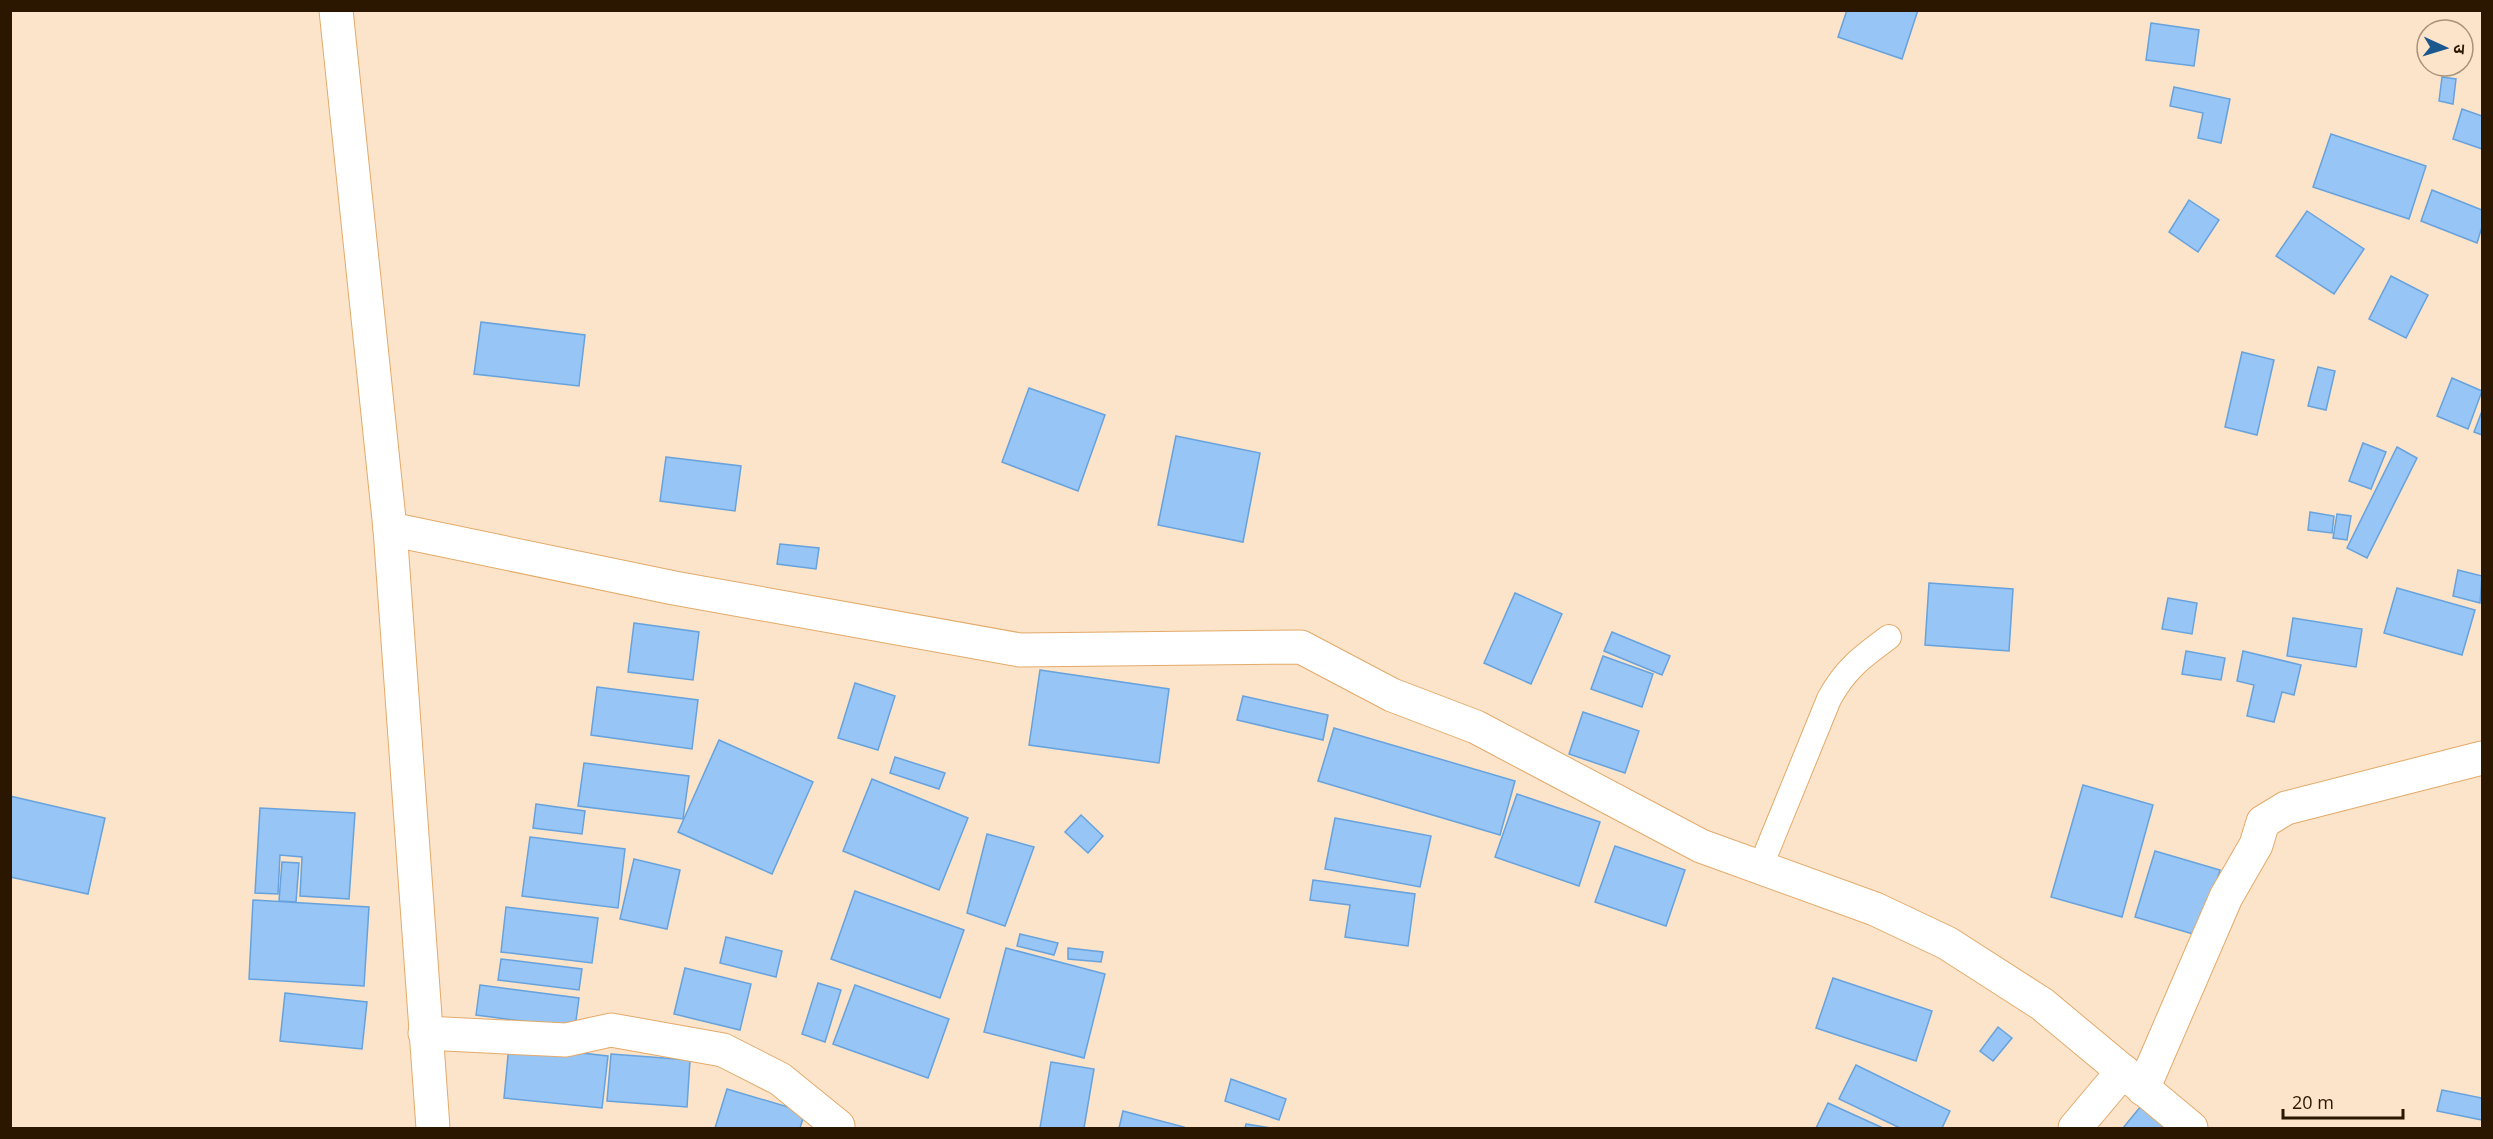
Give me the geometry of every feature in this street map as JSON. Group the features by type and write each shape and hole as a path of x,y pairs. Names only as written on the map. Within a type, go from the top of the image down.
{"street":[{"path":"336,10 390,529 433,1128"},
{"path":"390,529 674,588 1020,650 1301,647 1392,695 1476,727 1701,846 1875,909 1947,944 2042,1004 2191,1128"},
{"path":"2075,1128 2133,1080 2226,897 2256,845 2263,822 2286,808 2482,758"},
{"path":"425,1033 566,1040 611,1030 723,1050 780,1079 838,1126"}],"lane":[{"path":"1760,868 1839,679 1855,662 1889,637"}],"building":[{"path":"1847,10 1918,10 1902,59 1838,37"},
{"path":"2151,23 2199,30 2194,66 2146,60"},
{"path":"2442,78 2456,79 2453,104 2439,101"},
{"path":"2174,87 2230,99 2221,143 2198,138 2203,113 2170,106"},
{"path":"2462,109 2482,116 2482,149 2453,139"},
{"path":"2331,134 2426,166 2409,219 2313,187"},
{"path":"2432,190 2482,210 2482,227 2477,243 2421,221"},
{"path":"2189,200 2219,220 2198,252 2169,232"},
{"path":"2307,211 2364,249 2334,294 2276,256"},
{"path":"2391,276 2428,295 2406,338 2369,319"},
{"path":"481,322 585,335 579,386 474,374"},
{"path":"2242,352 2274,360 2257,435 2225,427"},
{"path":"2318,367 2335,371 2326,410 2308,406"},
{"path":"2452,378 2482,391 2468,429 2437,416"},
{"path":"1029,388 1105,415 1078,491 1002,462"},
{"path":"2482,411 2482,435 2474,432"},
{"path":"1176,436 1260,453 1243,542 1158,525"},
{"path":"2363,443 2386,452 2371,489 2349,481"},
{"path":"2397,447 2417,458 2367,558 2347,548"},
{"path":"666,457 741,466 735,511 660,501"},
{"path":"2310,512 2334,516 2332,533 2308,530"},
{"path":"2337,514 2351,516 2347,540 2333,538"},
{"path":"780,544 819,548 816,569 777,564"},
{"path":"2458,570 2482,576 2480,603 2453,596"},
{"path":"1929,583 2013,589 2009,651 1925,645"},
{"path":"2397,588 2475,610 2462,655 2384,633"},
{"path":"1515,593 1562,614 1531,684 1484,663"},
{"path":"2168,598 2197,603 2192,634 2162,629"},
{"path":"2293,618 2362,629 2356,667 2287,656"},
{"path":"634,623 699,632 693,680 628,672"},
{"path":"1612,632 1670,656 1662,675 1604,651"},
{"path":"2186,651 2225,658 2221,680 2182,674"},
{"path":"2243,651 2301,665 2294,695 2282,692 2274,722 2247,716 2254,685 2237,681"},
{"path":"1603,656 1653,674 1642,707 1591,689"},
{"path":"1040,670 1169,689 1159,763 1029,745"},
{"path":"855,683 895,696 878,750 838,738"},
{"path":"597,687 698,700 692,749 591,735"},
{"path":"1243,696 1328,715 1323,740 1237,720"},
{"path":"1583,712 1639,731 1625,773 1569,754"},
{"path":"1334,728 1515,781 1500,835 1318,781"},
{"path":"719,740 813,782 772,874 678,832"},
{"path":"895,757 945,773 939,789 890,773"},
{"path":"584,763 689,776 683,819 578,806"},
{"path":"872,779 968,818 939,890 843,851"},
{"path":"2083,785 2153,805 2122,917 2051,897"},
{"path":"1517,794 1600,822 1579,886 1495,857"},
{"path":"10,796 105,818 88,894 10,877"},
{"path":"536,804 585,811 582,834 533,828"},
{"path":"260,808 355,813 349,899 300,896 302,857 280,855 278,894 255,893"},
{"path":"1081,815 1103,836 1088,853 1065,832"},
{"path":"1335,818 1431,836 1420,887 1325,869"},
{"path":"987,834 1034,847 1005,926 967,913"},
{"path":"530,837 625,849 618,908 522,896"},
{"path":"1615,846 1685,870 1666,926 1595,902"},
{"path":"2155,851 2220,870 2200,936 2135,917"},
{"path":"634,859 680,870 667,929 620,919"},
{"path":"282,862 299,863 296,902 279,901"},
{"path":"1313,880 1415,894 1408,946 1345,937 1350,905 1310,900"},
{"path":"855,891 964,930 940,998 831,959"},
{"path":"253,900 369,907 364,986 249,979"},
{"path":"506,907 598,918 592,963 501,952"},
{"path":"1020,934 1058,943 1054,955 1017,946"},
{"path":"726,937 782,951 776,977 720,963"},
{"path":"1006,948 1105,974 1084,1058 984,1032"},
{"path":"1068,948 1103,952 1101,962 1068,959"},
{"path":"501,959 582,969 579,990 498,980"},
{"path":"685,968 751,984 740,1030 674,1014"},
{"path":"1833,978 1932,1011 1916,1061 1816,1028"},
{"path":"818,983 841,990 825,1042 802,1034"},
{"path":"480,985 579,998 575,1028 476,1015"},
{"path":"855,985 949,1019 928,1078 833,1044"},
{"path":"285,993 367,1002 362,1049 280,1041"},
{"path":"1998,1027 2012,1038 1993,1061 1980,1051"},
{"path":"509,1045 608,1056 602,1108 504,1098"},
{"path":"611,1054 690,1060 687,1107 607,1101"},
{"path":"1051,1062 1094,1069 1084,1128 1040,1128"},
{"path":"1856,1065 1950,1111 1942,1128 1900,1128 1839,1099"},
{"path":"1231,1079 1286,1099 1279,1120 1225,1101"},
{"path":"727,1089 805,1112 800,1128 715,1128"},
{"path":"2442,1090 2482,1098 2482,1120 2437,1111"},
{"path":"1828,1103 1883,1128 1816,1128"},
{"path":"2141,1106 2168,1128 2123,1128"},
{"path":"1123,1111 1184,1127 1184,1128 1119,1128"},
{"path":"1246,1124 1271,1128 1245,1128"}]}
